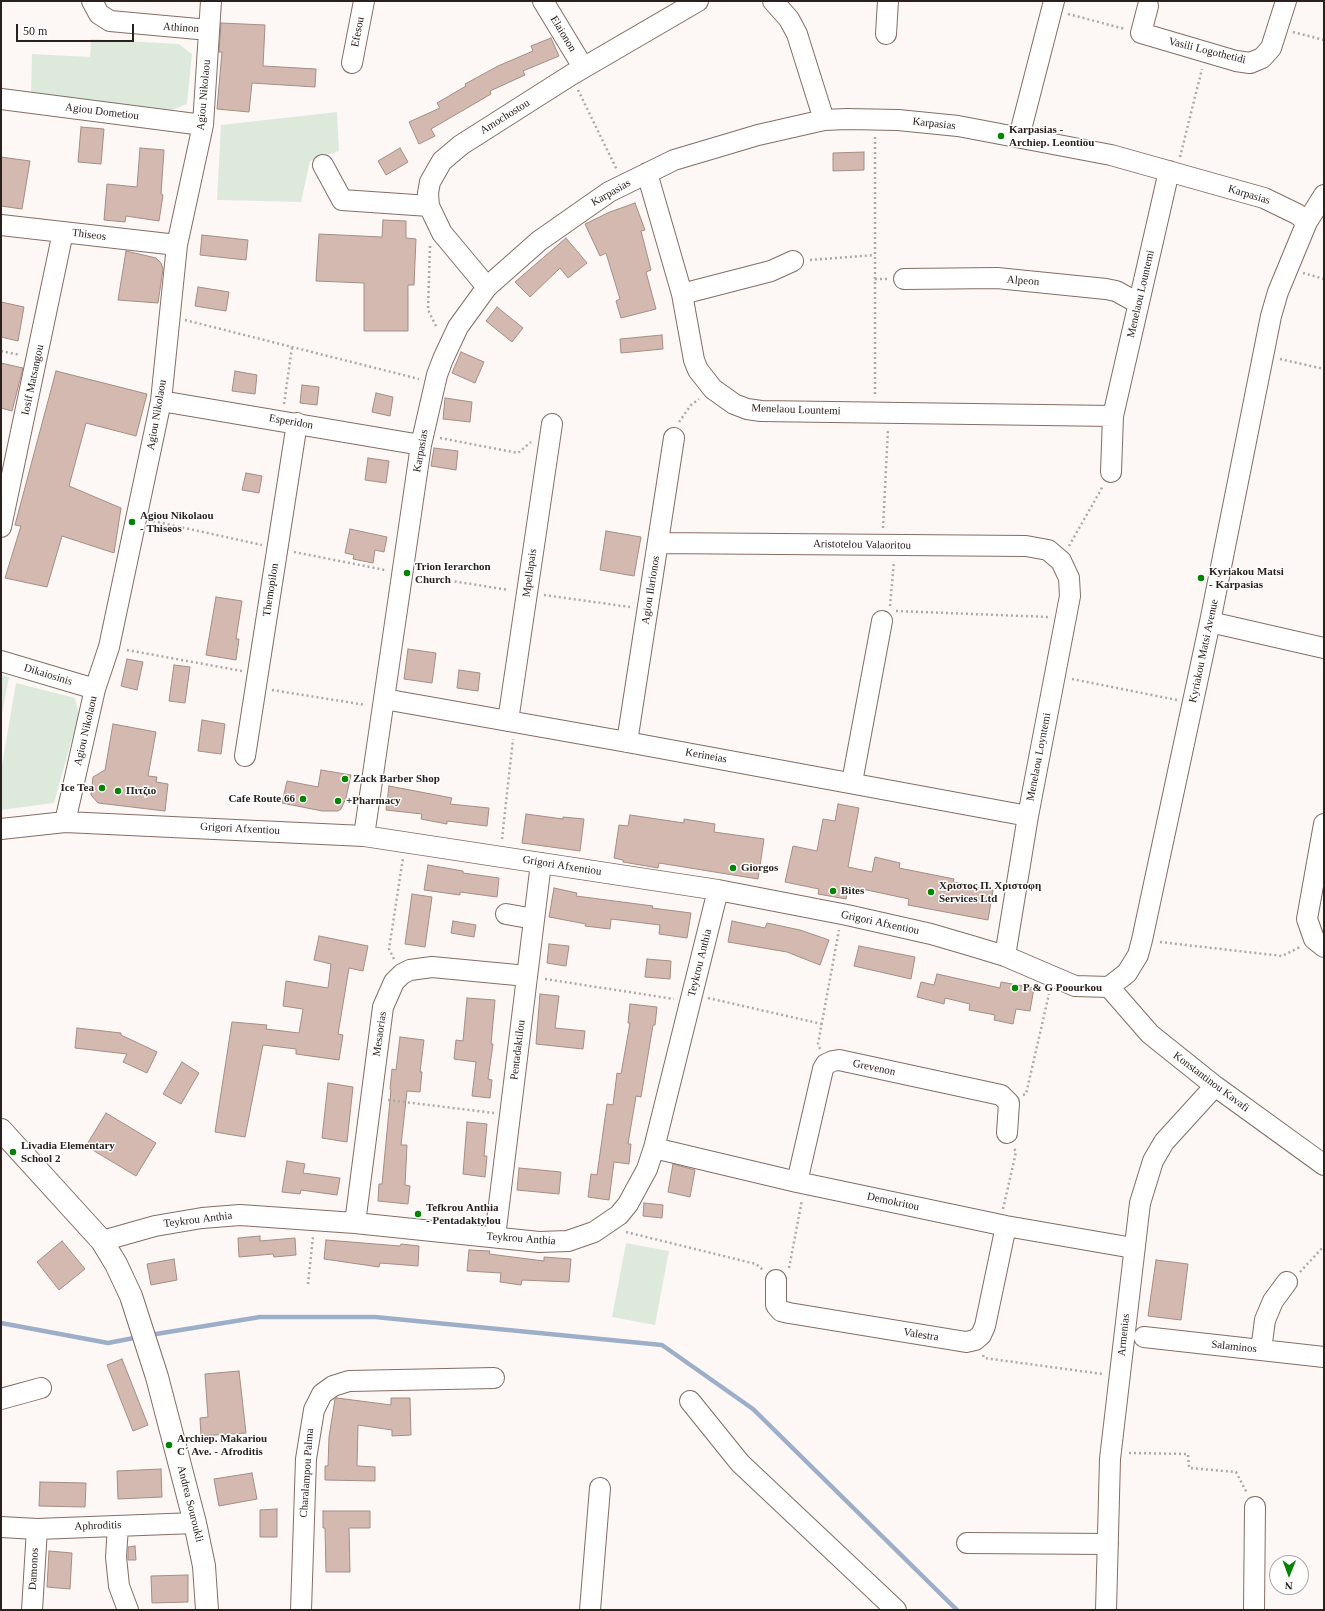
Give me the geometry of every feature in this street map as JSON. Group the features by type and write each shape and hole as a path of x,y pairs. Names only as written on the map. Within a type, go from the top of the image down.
{"main road":[{"name":"Andrea Souroukli","path":"1,1130 102,1241 116,1264 131,1296 157,1377 195,1523 204,1566 207,1610"}],"street":[{"name":"Athinon","path":"92,1 100,14 110,21 209,30"},
{"name":"Agiou Nikolaou","path":"65,822 95,689 109,646 161,401 177,245 203,125 211,1"},
{"name":"Efesou","path":"352,64 364,1"},
{"name":"Elaionon","path":"543,1 577,71"},
{"name":"Amochostou","path":"486,287 442,233 430,206 428,193 430,182 442,161 450,153 577,71 698,1"},
{"path":"773,1 789,19 797,34 824,120"},
{"path":"886,34 888,1"},
{"name":"Vasili Logothetidi","path":"1141,34 1243,62 1257,62 1267,55 1271,48 1286,1"},
{"path":"1019,137 1053,5"},
{"path":"1141,34 1148,6"},
{"name":"Agiou Dometiou","path":"1,99 203,125"},
{"name":"Karpasias","path":"364,836 422,440 435,383 448,348 470,308 486,287 539,241 580,211 624,184 674,160 723,144 824,120 875,120 926,122 1019,137 1111,155 1264,198 1286,208 1307,222"},
{"path":"322,165 342,200 430,206"},
{"name":"Menelaou Lountemi","path":"1111,472 1113,416 1138,303 1172,172"},
{"name":"Menelaou Lountemi","path":"647,173 682,294 694,360 698,370 713,389 734,404 747,409 761,411 1113,416"},
{"name":"Kyriakou Matsi Avenue","path":"1109,987 1127,973 1138,955 1210,622 1262,355 1278,292 1307,222 1324,195"},
{"name":"Thiseos","path":"1,225 177,245"},
{"name":"Iosif Matsangou","path":"1,527 63,232"},
{"path":"682,294 771,271 793,261"},
{"name":"Alpeon","path":"904,279 997,278 1106,289 1116,291 1138,303"},
{"name":"Esperidon","path":"161,401 289,422 422,440"},
{"name":"Themopilon","path":"245,756 257,681 289,422"},
{"name":"Mpellapais","path":"511,722 552,424"},
{"name":"Agiou Ilarionos","path":"627,742 674,438"},
{"name":"Aristotelou Valaoritou","path":"658,543 1037,547 1048,550 1061,561"},
{"name":"Menelaou Loyntemi","path":"1005,956 1028,816 1070,596 1066,569 1061,561"},
{"path":"852,782 882,621"},
{"path":"1210,622 1324,648"},
{"name":"Dikaiosinis","path":"1,661 95,689"},
{"name":"Kerineias","path":"383,703 511,722 627,742 852,782 1028,816"},
{"name":"Grigori Afxentiou","path":"1,829 65,822 364,836 718,890 842,914 930,934 1005,956 1075,986 1109,987"},
{"path":"1319,943 1310,930 1308,914 1324,824"},
{"name":"Pentadaktilou","path":"495,1237 541,863"},
{"name":"Teykrou Anthia","path":"102,1241 155,1226 202,1218 240,1215 355,1223 553,1242 582,1237 604,1226 619,1215 628,1204 641,1183 654,1148 718,890"},
{"path":"506,914 534,919"},
{"path":"402,974 410,970 432,967 526,976"},
{"name":"Mesaorias","path":"355,1223 383,1007 394,982 402,974"},
{"name":"Konstantinou Kavafi","path":"1109,987 1150,1034 1215,1086 1324,1166"},
{"name":"Grevenon","path":"801,1183 823,1069 826,1064 832,1061 839,1060 1001,1095 1009,1102"},
{"name":"Armenias","path":"1106,1610 1110,1453 1133,1248 1140,1202 1145,1181 1153,1161 1164,1142 1215,1086"},
{"path":"1007,1133 1009,1102"},
{"name":"Demokritou","path":"654,1148 801,1183 1003,1225 1133,1248"},
{"path":"976,1340 981,1335 985,1326 1003,1225"},
{"name":"Valestra","path":"776,1280 776,1305 785,1312 966,1342 976,1340"},
{"path":"1261,1350 1264,1320 1273,1301 1287,1282"},
{"name":"Salaminos","path":"1144,1336 1324,1357"},
{"name":"Charalampou Palma","path":"301,1610 306,1459 314,1410 322,1394 333,1386 348,1381 494,1378"},
{"path":"1,1399 41,1388"},
{"path":"690,1402 740,1463 896,1610"},
{"path":"590,1610 600,1488"},
{"path":"1254,1610 1255,1508"},
{"name":"Aphroditis","path":"1,1527 37,1529 195,1523"},
{"path":"118,1526 116,1557 119,1586 128,1610"},
{"name":"Damonos","path":"32,1610 37,1529"},
{"path":"967,1543 1108,1544"}],"path":[{"path":"1053,5 1141,34"},
{"path":"1278,29 1324,40"},
{"path":"1172,172 1207,52"},
{"path":"577,71 624,184"},
{"path":"875,120 875,255 890,611 1066,618"},
{"path":"430,242 428,310 448,348"},
{"path":"793,261 875,255"},
{"path":"170,317 435,383"},
{"path":"289,422 292,347"},
{"path":"1262,355 1324,369"},
{"path":"674,438 681,417 691,405 713,389"},
{"path":"422,440 518,453 552,424"},
{"path":"1061,561 1111,472"},
{"path":"109,646 257,681 383,703"},
{"path":"1055,675 1193,703"},
{"path":"500,856 511,722"},
{"path":"402,974 389,949 405,842"},
{"path":"818,1044 842,914"},
{"path":"1142,940 1282,956 1319,943"},
{"path":"526,976 691,998 822,1024"},
{"path":"1009,1102 1026,1094 1053,976"},
{"path":"371,1098 510,1116"},
{"path":"1003,1225 1016,1152 1007,1133"},
{"path":"604,1226 756,1264 776,1280 789,1270 801,1183"},
{"path":"308,1284 315,1220"},
{"path":"1287,1282 1298,1275 1324,1246"},
{"path":"976,1340 984,1358 1119,1376"},
{"path":"1110,1453 1188,1454 1189,1468 1236,1472 1255,1508"}],"green space":[{"path":"91,39 179,44 192,54 187,104 172,110 31,94 32,54 90,57"},
{"path":"337,112 339,151 310,161 301,202 217,200 221,125"},
{"path":"1,675 9,677 1,720"},
{"path":"16,683 75,698 79,714 54,803 1,810 1,771"},
{"path":"626,1243 669,1251 655,1325 612,1317"}],"building":[{"path":"221,23 265,25 263,66 316,69 315,87 252,83 249,112 217,109 222,52 219,52"},
{"path":"551,38 559,56 523,71 525,75 490,91 491,94 431,129 435,136 419,144 409,122 440,108 437,103 466,86 465,84 498,66 533,51 531,46"},
{"path":"81,127 104,129 101,164 78,162"},
{"path":"140,148 164,150 161,194 163,195 159,221 126,216 125,222 104,220 107,184 137,187"},
{"path":"400,148 408,162 386,175 378,161"},
{"path":"864,152 864,170 833,171 833,153"},
{"path":"1,157 30,161 22,209 1,206"},
{"path":"635,203 645,230 641,231 651,270 646,272 656,309 621,318 616,301 620,299 606,253 600,256 585,224 610,212"},
{"path":"383,220 406,221 406,238 416,239 414,285 408,285 408,331 364,331 364,283 316,281 319,234 382,237"},
{"path":"202,235 248,240 246,260 200,255"},
{"path":"566,238 587,263 568,278 560,268 530,297 515,282"},
{"path":"126,251 156,258 161,263 163,269 158,303 118,300"},
{"path":"198,287 229,292 226,311 195,306"},
{"path":"1,302 24,307 18,341 1,337"},
{"path":"497,307 523,328 512,342 486,321"},
{"path":"662,335 663,349 621,353 620,339"},
{"path":"461,352 484,362 475,383 452,373"},
{"path":"1,363 23,368 12,411 1,408"},
{"path":"56,371 147,394 136,436 86,423 69,486 121,508 114,553 62,536 47,587 5,578 21,526 15,525"},
{"path":"235,371 257,375 255,394 232,391"},
{"path":"302,385 319,387 317,405 300,403"},
{"path":"376,393 393,397 390,416 372,412"},
{"path":"445,398 472,402 470,422 443,419"},
{"path":"434,448 458,451 456,470 431,466"},
{"path":"368,458 389,461 386,483 365,480"},
{"path":"246,473 262,476 259,493 242,490"},
{"path":"350,529 387,537 384,552 375,550 373,563 353,559 354,555 345,553"},
{"path":"606,531 641,537 634,576 600,570"},
{"path":"216,597 242,601 236,639 239,639 236,660 206,655"},
{"path":"408,649 436,653 432,683 404,679"},
{"path":"127,659 143,662 137,690 121,686"},
{"path":"174,665 190,667 185,703 169,701"},
{"path":"459,670 480,673 478,691 457,688"},
{"path":"202,720 225,724 221,754 198,751"},
{"path":"113,724 156,732 148,776 157,777 156,782 168,784 165,811 98,803 91,795 93,777 105,770"},
{"path":"321,770 351,775 346,798 341,809 338,811 322,811 282,803 287,781 318,787"},
{"path":"389,786 452,798 450,804 489,808 487,826 447,821 447,824 421,819 422,814 386,810"},
{"path":"838,804 859,808 848,867 872,872 875,857 900,863 899,868 954,879 953,882 993,890 988,920 908,905 909,899 848,886 846,899 818,894 819,889 785,882 793,846 817,851 823,819 835,821"},
{"path":"526,814 563,819 563,817 584,819 580,851 522,843"},
{"path":"630,815 684,823 684,819 715,824 714,832 764,839 758,879 659,863 658,868 623,862 623,860 614,858 619,825 628,826"},
{"path":"428,865 463,871 463,873 499,878 497,897 460,892 460,895 424,890"},
{"path":"554,888 577,893 576,896 653,906 652,908 691,913 687,938 659,934 660,925 611,919 610,929 585,926 586,924 549,917"},
{"path":"412,894 432,897 425,947 405,944"},
{"path":"453,921 476,925 474,937 451,933"},
{"path":"732,921 765,928 767,923 800,930 829,940 820,965 787,952 728,942"},
{"path":"319,936 368,946 363,971 349,968 338,1034 343,1035 339,1060 296,1054 296,1049 263,1045 245,1137 215,1132 232,1022 267,1025 266,1029 299,1033 303,1009 283,1006 286,981 328,988 331,964 314,960"},
{"path":"549,944 569,946 566,966 547,963"},
{"path":"859,946 915,957 911,979 854,966"},
{"path":"647,959 671,961 670,979 645,977"},
{"path":"937,974 1000,988 1001,982 1034,988 1030,1011 1016,1009 1013,1024 994,1020 995,1015 969,1010 970,1004 945,998 944,1004 917,997 921,982 934,985"},
{"path":"540,994 559,996 555,1028 585,1031 583,1049 536,1044"},
{"path":"467,998 495,1000 491,1044 493,1044 488,1079 492,1080 490,1098 472,1096 476,1062 454,1059 456,1040 463,1041"},
{"path":"630,1004 657,1007 641,1097 636,1096 628,1144 631,1144 629,1164 614,1162 609,1200 588,1197 591,1174 597,1175 607,1104 613,1105 617,1073 621,1074 630,1023 628,1023"},
{"path":"77,1028 121,1033 121,1035 157,1052 147,1073 123,1062 127,1054 75,1048"},
{"path":"400,1037 424,1040 420,1072 422,1072 420,1092 407,1091 401,1145 407,1145 405,1185 410,1186 408,1204 378,1201 379,1184 382,1184 392,1069 396,1070"},
{"path":"182,1062 199,1073 181,1104 163,1094"},
{"path":"328,1083 353,1087 347,1142 322,1138"},
{"path":"106,1113 156,1143 136,1176 86,1146"},
{"path":"467,1122 487,1124 484,1156 487,1156 485,1177 463,1174"},
{"path":"287,1161 305,1164 303,1173 340,1178 337,1195 301,1190 300,1194 282,1192"},
{"path":"673,1164 695,1170 690,1197 668,1192"},
{"path":"519,1168 561,1172 559,1194 517,1190"},
{"path":"644,1203 663,1205 662,1218 643,1216"},
{"path":"260,1236 260,1241 295,1238 296,1255 274,1257 273,1254 239,1257 238,1238"},
{"path":"326,1240 400,1246 401,1244 419,1246 418,1266 380,1263 379,1267 324,1259"},
{"path":"62,1241 85,1269 59,1290 37,1262"},
{"path":"469,1250 490,1251 489,1254 544,1261 544,1257 571,1259 569,1282 522,1280 521,1285 500,1282 501,1273 467,1271"},
{"path":"174,1259 177,1280 151,1285 147,1264"},
{"path":"1156,1260 1188,1264 1181,1320 1148,1316"},
{"path":"122,1359 148,1425 133,1431 107,1365"},
{"path":"239,1371 246,1433 201,1436 200,1418 208,1417 205,1374"},
{"path":"337,1398 391,1405 391,1398 410,1398 411,1435 392,1436 392,1430 358,1425 357,1466 375,1467 375,1481 325,1480 325,1466 328,1466 329,1437 335,1399"},
{"path":"161,1469 162,1497 118,1499 117,1471"},
{"path":"252,1473 257,1499 219,1506 214,1479"},
{"path":"40,1482 86,1483 85,1507 39,1506"},
{"path":"277,1509 277,1537 260,1537 260,1510"},
{"path":"323,1511 370,1511 370,1528 349,1528 350,1572 326,1572"},
{"path":"135,1546 136,1560 128,1560 128,1547"},
{"path":"49,1551 72,1553 70,1589 47,1587"},
{"path":"188,1575 188,1602 152,1603 151,1576"}],"waterway":[{"path":"150,1335 260,1317 375,1317 662,1345 753,1409 957,1610"},
{"path":"1,1323 108,1343 139,1337"}],"place":[{"name":"Karpasias - Archiep. Leontiou","path":"1001,136"},
{"name":"Agiou Nikolaou - Thiseos","path":"132,522"},
{"name":"Trion Ierarchon Church","path":"407,573"},
{"name":"Kyriakou Matsi - Karpasias","path":"1201,578"},
{"name":"Zack Barber Shop","path":"345,779"},
{"name":"Ice Tea","path":"102,788"},
{"name":"Πιτζιο","path":"118,791"},
{"name":"Cafe Route 66","path":"303,799"},
{"name":"+Pharmacy","path":"338,801"},
{"name":"Giorgos","path":"733,868"},
{"name":"Bites","path":"833,891"},
{"name":"Χριστος Π. Χριστοφη Services Ltd","path":"931,892"},
{"name":"P & G Poourkou","path":"1015,988"},
{"name":"Livadia Elementary School 2","path":"13,1152"},
{"name":"Tefkrou Anthia - Pentadaktylou","path":"418,1214"},
{"name":"Archiep. Makariou C´ Ave. - Afroditis","path":"169,1445"}]}
